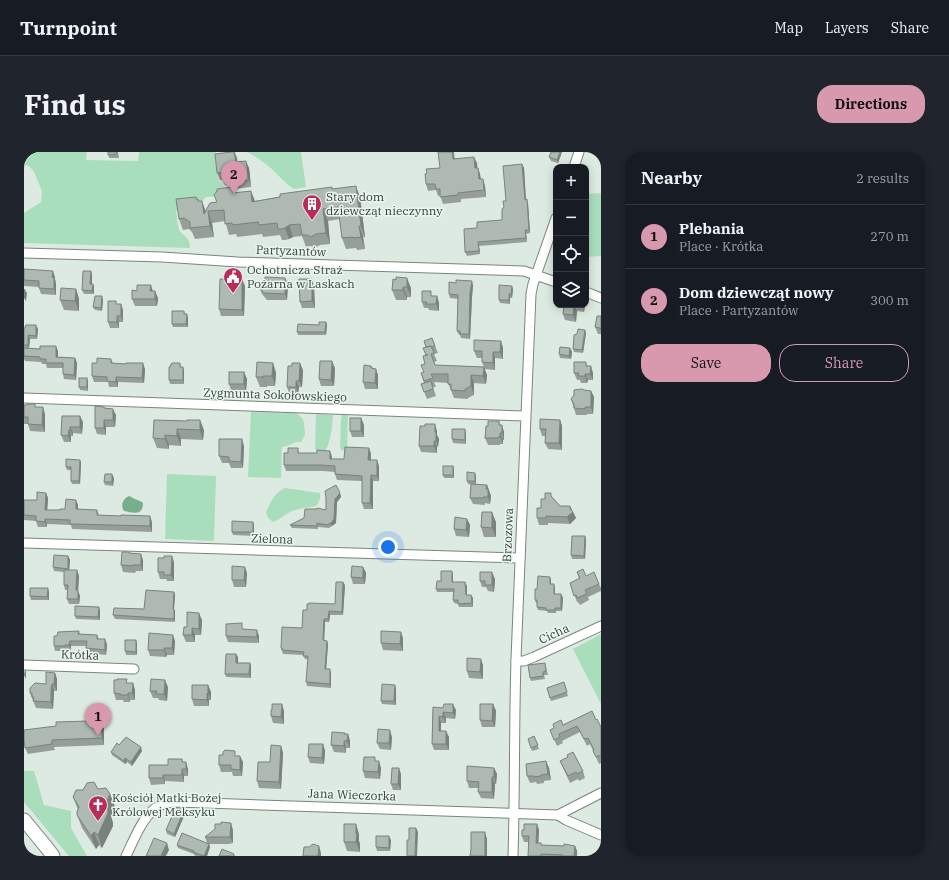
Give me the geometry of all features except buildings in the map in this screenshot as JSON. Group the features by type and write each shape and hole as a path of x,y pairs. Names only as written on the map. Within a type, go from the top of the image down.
{"street":[{"path":"575,164 579,152"},
{"name":"Brzozowa","path":"513,856 516,661 530,294 553,227"},
{"name":"Partyzantów","path":"24,253 162,257 238,262 524,271 553,281"},
{"path":"589,293 601,298"},
{"name":"Zygmunta Sokołowskiego","path":"24,398 525,416"},
{"name":"Zielona","path":"24,543 520,558"},
{"name":"Cicha","path":"516,661 524,661 534,657 601,626"},
{"name":"Krótka","path":"24,665 134,669"},
{"name":"Jana Wieczorka","path":"126,856 137,833 150,812 162,804 176,802 558,815 601,793"},
{"path":"558,815 601,835"},
{"path":"24,820 52,853"}],"shaded area":[{"path":"24,152 87,152 86,160 138,161 139,152 216,152 215,158 218,180 226,189 226,196 206,197 200,203 183,207 176,211 177,223 180,232 189,241 190,248 24,243 24,213 41,202 42,191 34,172 29,166 24,165"},
{"path":"247,152 301,152 306,187 294,189 267,165"},
{"path":"601,193 601,256 589,257 589,194"},
{"path":"251,412 297,413 303,419 305,435 301,442 296,442 282,447 281,478 248,477"},
{"path":"316,414 333,415 332,428 327,448 324,452 319,453 315,449"},
{"path":"342,415 348,415 347,451 341,450 340,447"},
{"path":"167,474 216,476 214,541 165,539"},
{"path":"285,488 320,493 320,500 316,506 293,511 273,522 268,518 266,512 275,495"},
{"path":"129,496 143,503 143,507 139,512 134,513 124,511 122,507 123,502"},
{"path":"601,634 601,704 573,649"},
{"path":"24,771 34,771 44,805 71,811 71,828 87,856 69,856 24,802"}],"place":[{"name":"Dom dziewcząt nowy","path":"234,194"},
{"name":"Stary dom dziewcząt nieczynny","path":"312,221"},
{"name":"Ochotnicza Straż Pożarna w Laskach","path":"233,294"},
{"name":"Plebania","path":"98,736"},
{"name":"Kościół Matki Bożej Królowej Meksyku","path":"98,822"}]}
